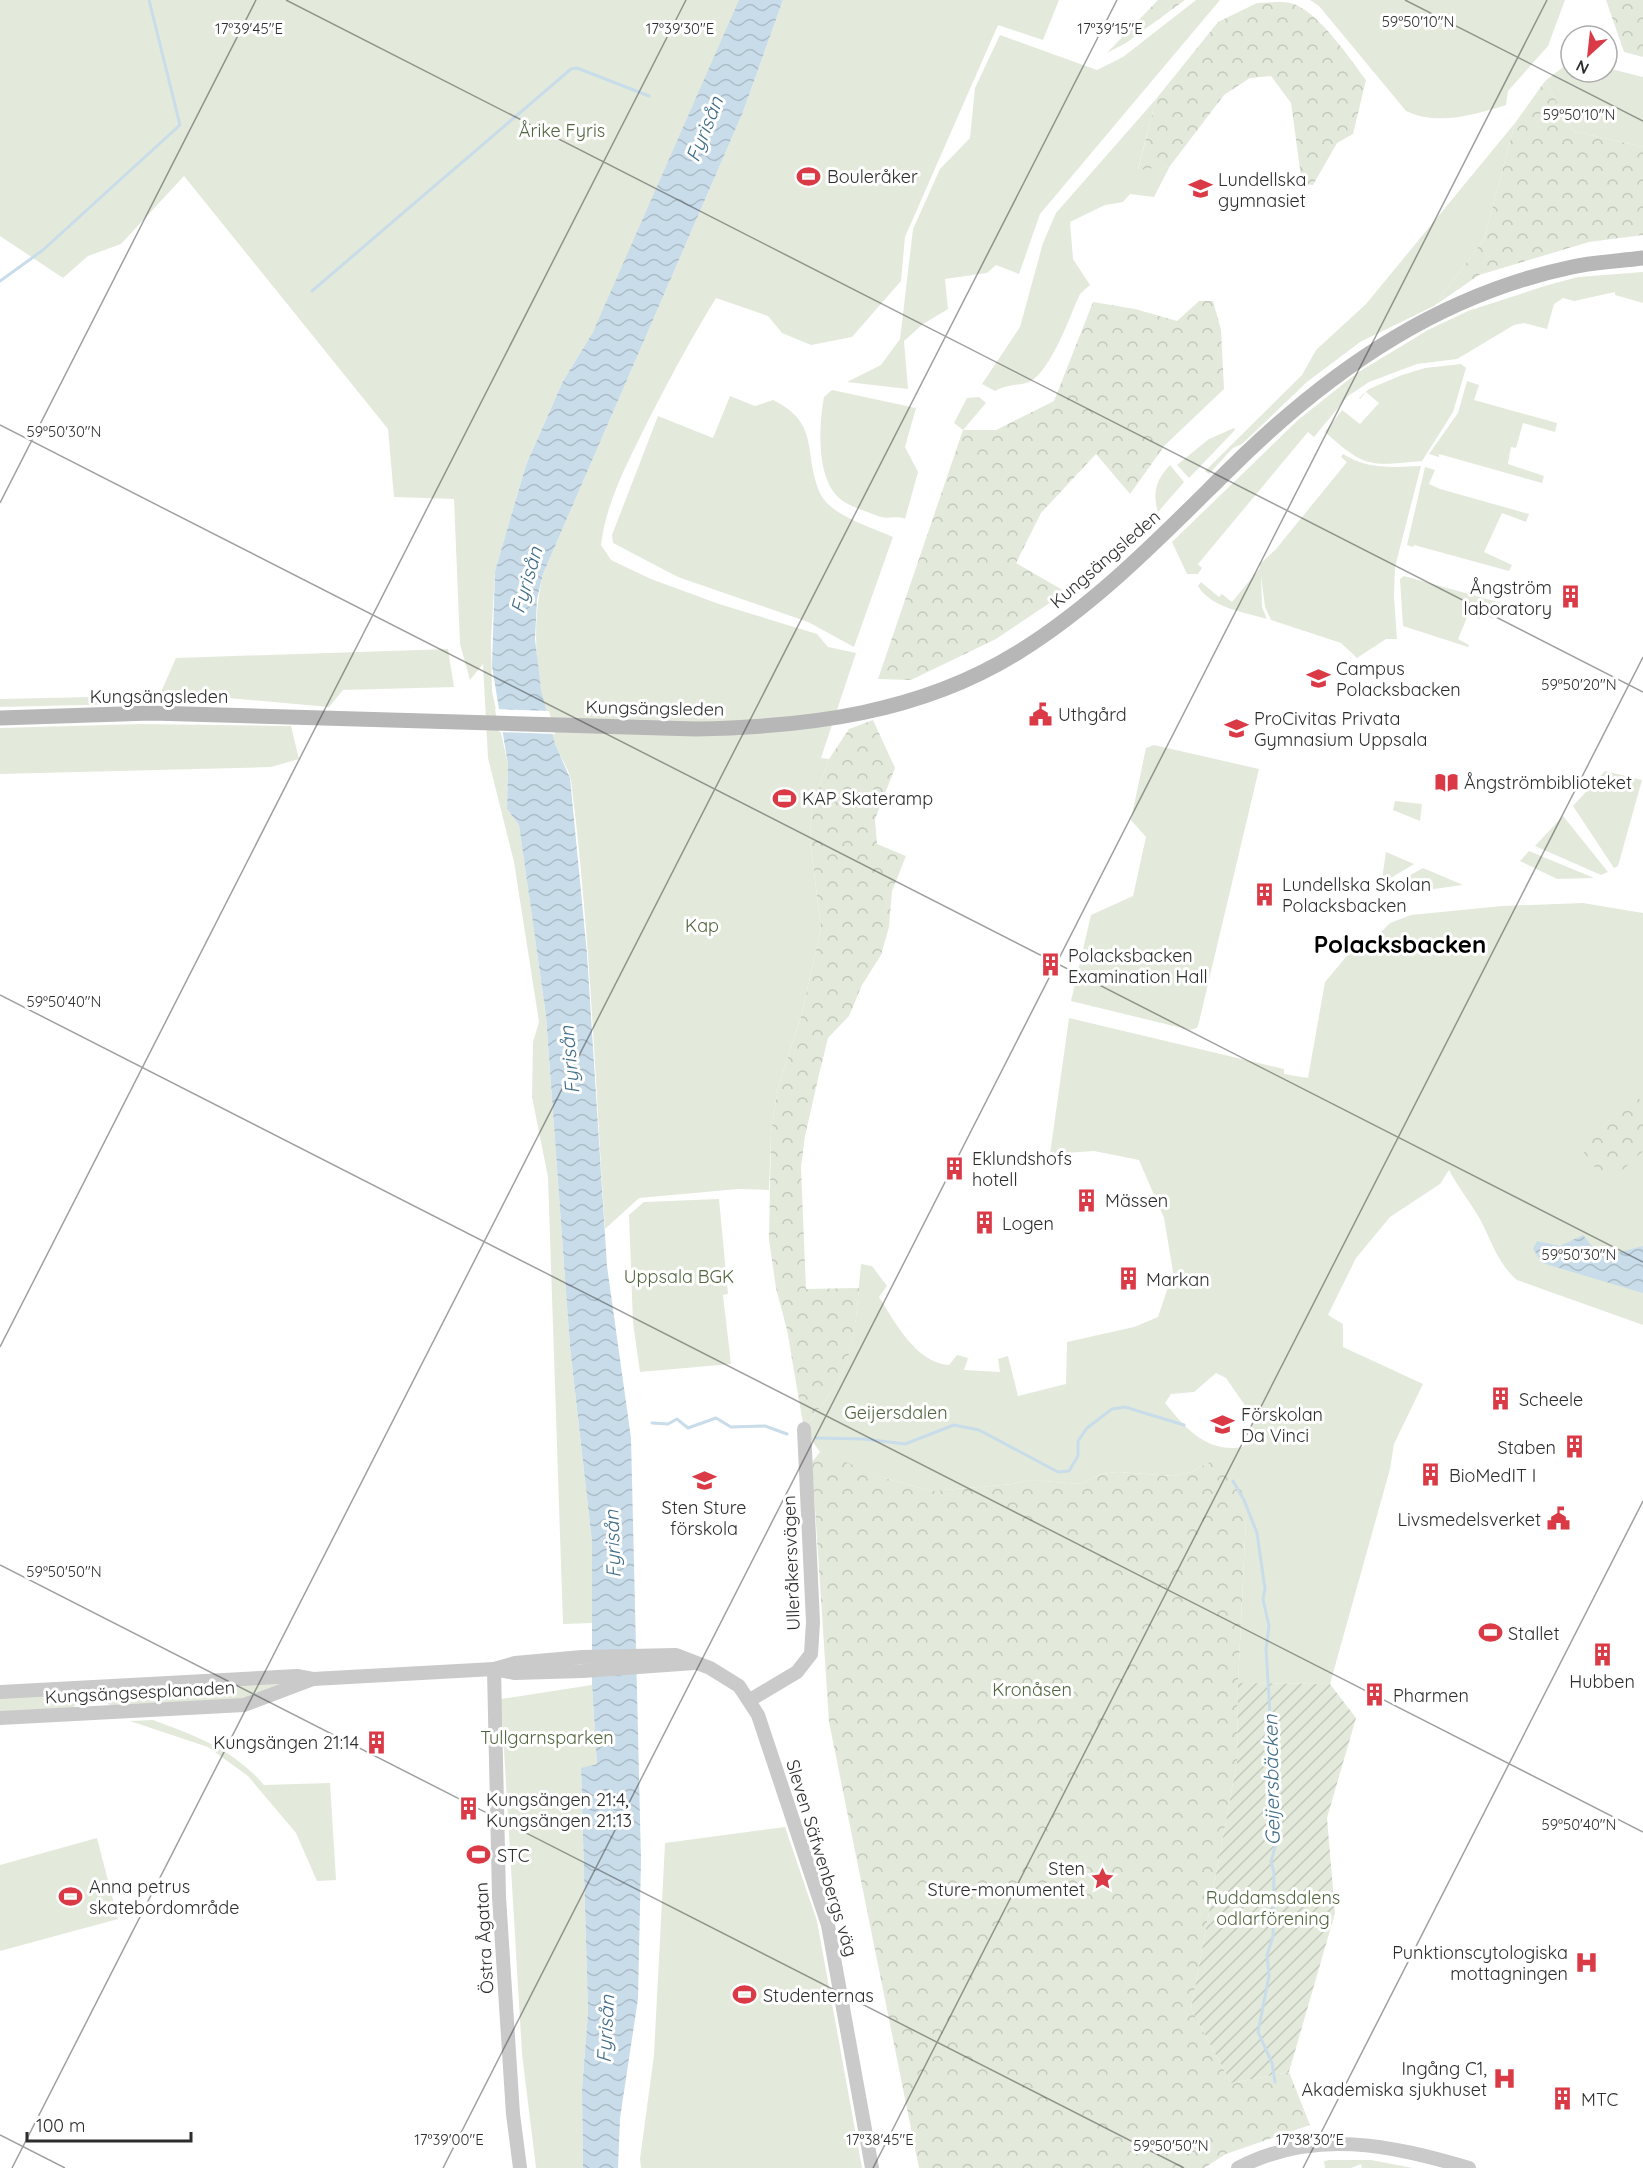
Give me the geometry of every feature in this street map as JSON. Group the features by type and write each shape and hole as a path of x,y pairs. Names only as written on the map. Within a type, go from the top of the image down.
{"main road":[{"name":"Kungsängsleden","path":"0,718 151,713 529,725 757,728 838,719 884,708 962,681 1015,654 1065,621 1170,529 1294,409 1353,362 1384,342 1464,300 1544,274 1574,266 1643,258"}],"street":[{"name":"Ulleråkersvägen","path":"750,1701 797,1672 811,1654 813,1622 804,1429"},
{"name":"Sleven Säfwenbergs väg","path":"583,1664 650,1661 676,1655 723,1674 739,1686 750,1701 758,1715 828,1925 872,2168"},
{"name":"Kungsängsesplanaden","path":"0,1692 297,1676 313,1679 494,1669 515,1672 583,1664"},
{"name":"Östra Ågatan","path":"494,1669 499,1897 513,2114 520,2168"},
{"name":"Kungsängsesplanaden","path":"0,1718 244,1705 313,1679"},
{"path":"1238,2168 1297,2148 1358,2144 1409,2151 1469,2168"}],"green space":[{"name":"Årike Fyris","path":"0,0 756,0 593,332 563,381 526,465 495,571 491,641 492,691 508,765 507,809 519,825 546,1016 570,1347 592,1542 592,1623 563,1624 548,1177 532,1097 533,1042 539,1022 514,862 488,758 483,664 470,680 460,644 454,499 394,497 388,429 184,176 121,244 88,256 63,278 0,236"},
{"name":"Kap","path":"783,0 1059,0 1043,40 998,25 905,237 901,281 852,337 811,345 782,333 768,316 716,298 659,399 611,501 601,545 611,560 651,579 719,604 817,634 828,647 856,653 821,758 829,759 812,807 810,840 821,928 801,1017 778,1088 771,1133 769,1190 738,1189 639,1198 605,1229 578,837 570,776 548,723 539,681 536,638 539,595 543,574 743,112"},
{"path":"1158,0 1185,0 1126,43 1107,53"},
{"path":"1196,0 1220,0 1040,214 1019,274 996,265 987,273 945,279 948,309 923,324 904,341 908,389 847,382 881,365 900,339 913,229 940,169 970,138 975,88 1000,35 1097,70 1123,57"},
{"path":"1310,0 1565,0 1548,46 1508,91 1506,105 1469,115 1431,118 1406,111 1319,6"},
{"path":"1606,0 1643,0 1643,57 1624,52 1619,38 1619,24 1614,24"},
{"path":"1257,3 1290,3 1300,7 1322,24 1366,80 1353,134 1337,143 1313,185 1302,184 1291,103 1271,76 1250,78 1224,95 1170,166 1138,170 1156,99 1218,22"},
{"path":"1559,70 1559,84 1619,84 1619,71 1643,77 1643,147 1573,131 1545,81"},
{"path":"1545,81 1573,131 1643,147 1643,235 1589,242 1479,275 1434,306 1484,239 1515,123"},
{"path":"1156,99 1138,169 1170,166 1154,197 1130,194 1123,202 1105,205 1070,222 1073,259 1090,285 1080,294 1053,354 1039,375 1028,383 995,391 982,384 1020,327 1043,243 1056,213"},
{"path":"1515,123 1484,239 1434,306 1360,342 1307,382 1242,444 1233,448 1209,474 1205,471 1302,375 1316,350 1366,304"},
{"path":"1643,272 1643,303 1615,295 1615,292 1574,301 1563,298 1554,304 1547,329 1524,323 1514,325 1457,359 1417,364 1369,382 1348,396 1314,437 1308,432 1198,564 1202,568 1198,574 1187,574 1172,542 1298,420 1357,373 1428,330 1468,311 1578,277"},
{"path":"1199,301 1213,301 1221,330 1224,389 1165,445 1130,494 1096,454 1041,513 1016,563 1066,592 996,639 911,680 878,679 963,430 996,430 1054,401 1093,302 1135,309 1177,321"},
{"path":"1461,364 1466,368 1453,412 1422,461 1390,464 1369,462 1338,444 1325,432 1342,410 1360,424 1379,403 1366,392 1359,398 1369,389 1425,368"},
{"path":"1467,381 1479,385 1474,400 1557,423 1555,432 1523,423 1516,448 1511,447 1508,464 1544,476 1542,483 1439,454 1439,457 1429,454 1458,413"},
{"path":"832,390 916,408 905,447 918,472 905,519 881,517 856,508 841,500 830,487 822,462 820,434 824,397"},
{"path":"730,396 755,406 773,400 788,409 805,430 815,480 826,502 843,515 893,537 854,647 808,622 678,577 613,543 612,535 658,416 713,438"},
{"path":"979,397 986,403 963,430 954,423 967,398"},
{"path":"1234,428 1235,430 1189,478 1177,465 1209,439"},
{"path":"1343,454 1371,465 1421,466 1395,567 1394,596 1397,639 1386,639 1357,658 1341,643 1271,620 1265,607 1261,576 1262,607 1267,619 1219,604 1198,586 1201,582 1219,597 1222,594 1232,602 1260,568 1260,564 1276,549 1347,462 1341,457"},
{"path":"1170,465 1184,482 1158,512 1155,499 1156,487"},
{"path":"1425,467 1435,470 1429,484 1440,489 1529,514 1526,522 1502,513 1484,552 1512,565 1509,571 1407,545"},
{"path":"1404,576 1505,604 1502,612 1496,612 1493,619 1483,614 1480,619 1468,615 1458,639 1469,645 1468,647 1403,626 1400,579"},
{"path":"448,649 454,687 343,690 329,707 161,692 176,658"},
{"path":"138,696 126,704 0,707 0,699"},
{"path":"873,720 895,768 875,819 877,844 906,856 892,891 889,927 881,955 862,985 849,1016 828,1038 805,1136 801,1168 806,1289 859,1288 854,1335 844,1368 831,1392 804,1429 787,1330 776,1288 769,1240 771,1133 778,1088 801,1017 821,928 810,840 812,807 829,759 849,729"},
{"path":"140,724 291,726 299,759 271,767 0,774 0,728"},
{"path":"1154,745 1259,769 1199,1022 1197,1028 1190,1030 1071,1001 1091,915 1133,896 1146,837 1131,820 1146,748"},
{"path":"1605,771 1642,780 1618,866 1614,868 1573,806"},
{"path":"1395,801 1422,804 1420,821 1393,810"},
{"path":"1563,816 1608,872 1601,875 1535,846"},
{"path":"1529,851 1594,878 1557,879 1520,861"},
{"path":"1386,852 1414,864 1386,881 1382,879"},
{"path":"1423,868 1463,885 1412,892 1394,884"},
{"name":"Geijersdalen","path":"1583,903 1643,913 1643,1325 1517,1280 1500,1259 1480,1219 1449,1170 1440,1184 1390,1217 1356,1258 1328,1315 1343,1324 1343,1347 1423,1384 1394,1444 1390,1469 1330,1684 1238,1683 1246,1519 1214,1460 1191,1472 1173,1476 1118,1472 1101,1474 1081,1484 1030,1480 1013,1484 932,1491 888,1479 820,1452 804,1429 831,1392 845,1366 853,1337 861,1264 872,1266 887,1286 879,1297 899,1329 926,1357 937,1363 949,1365 957,1355 968,1358 964,1370 1000,1372 998,1359 1008,1356 1018,1396 1066,1384 1067,1342 1134,1327 1158,1317 1173,1272 1164,1218 1139,1160 1094,1151 1050,1154 1069,1018 1284,1069 1284,1074 1308,1078 1325,982 1356,945 1373,940 1390,923 1411,915 1502,906","holes":["1216,1373 1226,1378 1253,1417 1251,1435 1243,1447 1230,1448 1208,1443 1189,1430 1165,1403 1171,1394 1194,1392"]},
{"path":"1631,1099 1643,1099 1643,1151 1618,1174 1597,1170 1584,1153 1583,1137 1586,1131 1596,1123 1615,1118"},
{"name":"Uppsala BGK","path":"719,1199 728,1294 723,1295 731,1364 640,1372 633,1323 629,1215 644,1202"},
{"name":"Kronåsen","path":"820,1452 888,1479 932,1491 1013,1484 1030,1480 1081,1484 1101,1474 1118,1472 1173,1476 1191,1472 1214,1460 1227,1462 1240,1479 1246,1519 1238,1683 1237,1762 1191,2009 1231,2083 1289,2072 1310,2125 1226,2154 1204,2168 919,2168 829,1722 812,1462"},
{"path":"292,1680 243,1703 117,1708 109,1705 105,1699 107,1691"},
{"name":"Ruddamsdalens odlarförening","path":"1238,1683 1330,1684 1356,1718 1327,1818 1335,1913 1289,2072 1231,2083 1191,2009 1237,1762"},
{"name":"Tullgarnsparken","path":"592,1685 597,1764 581,1769 588,2012 582,2090 583,2168 536,2168 522,2054 501,1699"},
{"path":"56,1692 74,1696 76,1705 72,1708 0,1713 0,1697"},
{"path":"153,1720 199,1738 227,1753 264,1785 330,1783 336,1880 317,1881 296,1833 248,1776 208,1747 130,1721"},
{"name":"Studenternas","path":"785,1827 817,1921 862,2168 641,2168 640,2159 654,2055 665,1843"},
{"path":"97,1838 118,1919 0,1951 0,1865"},
{"path":"1371,2160 1413,2168 1362,2168 1361,2164 1351,2168 1325,2168 1324,2161"}],"water":[{"name":"Fyrisån","path":"739,0 783,0 743,112 543,574 537,599 535,639 541,690 555,744 570,778 587,954 607,1266 631,1438 641,1860 638,1999 620,2118 618,2168 583,2168 582,2090 588,2012 581,1768 597,1764 592,1685 592,1542 570,1347 546,1016 519,825 507,809 508,765 492,666 495,571 526,465 563,381 593,332"},
{"path":"1583,1235 1598,1254 1605,1256 1643,1246 1643,1293 1542,1263 1533,1249 1537,1241 1560,1246"}],"pier":[{"path":"495,709 549,711 555,734 499,732"}],"waterway":[{"path":"0,281 43,250 180,125 149,0"},
{"path":"312,291 571,69 577,68 649,96"},
{"name":"Geijersbäcken","path":"816,1438 864,1439 905,1444 954,1425 979,1430 1058,1472 1069,1471 1078,1456 1078,1441 1087,1428 1112,1409 1125,1407 1184,1425"},
{"name":"Geijersbäcken","path":"652,1423 668,1424 677,1419 688,1428 716,1418 731,1427 765,1426 787,1434"},
{"name":"Geijersbäcken","path":"1233,1481 1244,1500 1257,1533 1265,1589 1263,1599 1269,1626 1266,1649 1270,1714 1268,1736 1274,1799 1271,1821 1276,1843 1271,1862 1274,1872 1273,1936 1267,1955 1269,1976 1258,2032 1272,2063 1275,2082"}],"place":[{"name":"Bouleråker","path":"809,176"},
{"name":"Lundellska gymnasiet","path":"1200,189"},
{"name":"Ångström laboratory","path":"1570,597"},
{"name":"Campus Polacksbacken","path":"1318,678"},
{"name":"Uthgård","path":"1040,714"},
{"name":"ProCivitas Privata Gymnasium Uppsala","path":"1236,728"},
{"name":"Ångströmbiblioteket","path":"1446,782"},
{"name":"KAP Skateramp","path":"784,798"},
{"name":"Lundellska Skolan Polacksbacken","path":"1264,894"},
{"name":"Polacksbacken Examination Hall","path":"1050,965"},
{"name":"Eklundshofs hotell","path":"954,1168"},
{"name":"Mässen","path":"1087,1200"},
{"name":"Logen","path":"984,1223"},
{"name":"Markan","path":"1128,1279"},
{"name":"Scheele","path":"1501,1399"},
{"name":"Förskolan Da Vinci","path":"1223,1424"},
{"name":"Staben","path":"1574,1447"},
{"name":"BioMedIT I","path":"1431,1475"},
{"name":"Sten Sture förskola","path":"704,1481"},
{"name":"Livsmedelsverket","path":"1559,1519"},
{"name":"Stallet","path":"1490,1633"},
{"name":"Hubben","path":"1602,1655"},
{"name":"Pharmen","path":"1375,1695"},
{"name":"Kungsängen 21:14","path":"377,1742"},
{"name":"Kungsängen 21:4, Kungsängen 21:13","path":"468,1809"},
{"name":"STC","path":"479,1855"},
{"name":"Sten Sture-monumentet","path":"1103,1878"},
{"name":"Anna petrus skatebordområde","path":"71,1896"},
{"name":"Punktionscytologiska mottagningen","path":"1586,1962"},
{"name":"Studenternas","path":"745,1995"},
{"name":"Ingång C1, Akademiska sjukhuset","path":"1505,2078"},
{"name":"MTC","path":"1563,2099"}],"district":[{"name":"Polacksbacken","path":"1400,944"}]}
